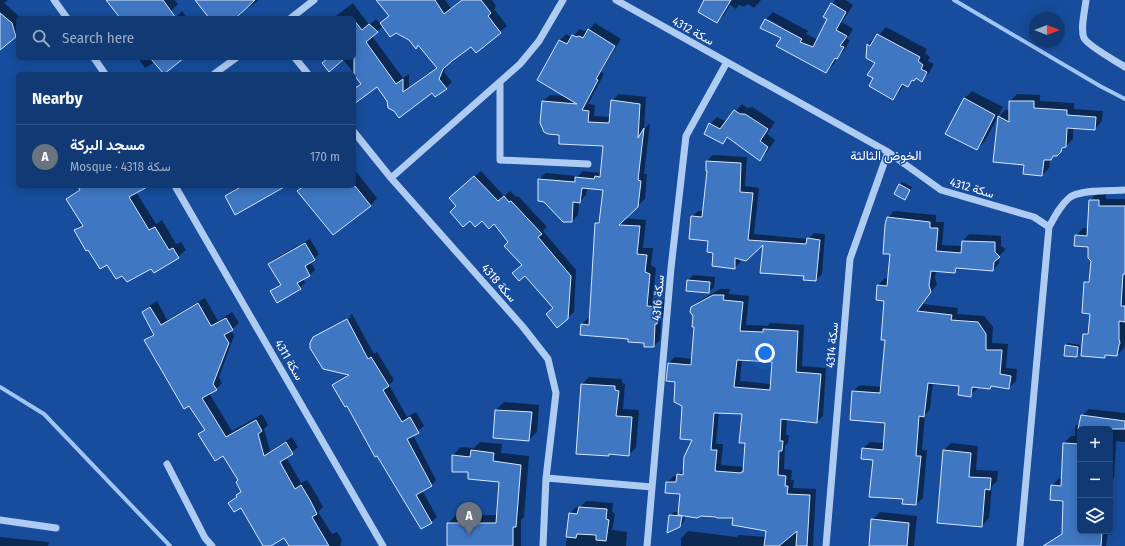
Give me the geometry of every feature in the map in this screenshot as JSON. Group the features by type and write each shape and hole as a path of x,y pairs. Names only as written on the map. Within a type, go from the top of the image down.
{"street":[{"path":"54,0 66,16"},
{"path":"293,16 314,0"},
{"path":"391,178 520,64 539,41 563,0"},
{"name":"سكة 4312","path":"616,0 888,152 941,190 1034,217 1049,227"},
{"path":"1086,0 1083,29 1084,38 1090,44 1125,67"},
{"path":"95,60 104,72"},
{"path":"217,72 233,60"},
{"path":"297,60 306,72"},
{"name":"سكة 4316","path":"647,546 671,268 686,136 728,62"},
{"path":"500,82 500,160 588,164"},
{"name":"سكة 4318","path":"356,134 391,178 523,327 548,359 556,393 546,478 543,546"},
{"name":"سكة 4314","path":"826,546 850,259 888,152"},
{"name":"سكة 4311","path":"176,188 383,546"},
{"path":"1020,546 1049,227 1060,207 1070,196 1078,193 1125,190"},
{"path":"166,464 205,538 212,546"},
{"path":"546,478 652,487"},
{"path":"0,520 56,528"}],"building":[{"path":"106,0 163,0 175,16 118,16"},
{"path":"195,0 255,0 238,16 207,16"},
{"path":"376,0 435,0 444,14 462,0 481,0 491,13 488,16 501,33 476,53 471,47 452,61 443,69 439,79 447,89 435,97 432,93 399,118 394,111 388,108 387,101 377,87 356,103 356,88 361,84 356,78 356,72 354,72 354,60 356,60 356,22 362,30 369,24 378,32 366,42 396,84 403,79 403,92 437,68 418,45 416,49 409,40 396,33 390,37 380,23 389,16"},
{"path":"704,0 731,0 717,23 698,12"},
{"path":"831,3 846,12 836,30 847,36 840,46 844,47 826,73 776,46 781,38 760,28 765,19 802,39 800,42 813,47 827,19 823,17"},
{"path":"0,13 12,23 16,37 0,50"},
{"path":"588,29 615,46 596,79 598,80 582,110 589,111 588,122 609,123 611,100 640,104 638,138 644,128 638,180 641,181 638,207 619,225 640,226 637,254 647,255 645,272 650,274 647,306 659,307 657,324 655,324 654,347 644,347 644,343 628,342 628,339 580,335 581,324 589,325 595,223 599,223 603,190 582,188 580,203 573,202 572,222 563,222 544,202 538,201 538,179 575,182 575,177 594,179 595,176 600,177 603,146 559,144 559,135 544,132 540,123 542,101 577,104 537,80 559,40 567,44 572,35 583,38"},
{"path":"877,34 920,57 918,61 923,65 921,69 927,72 922,82 916,78 914,81 912,80 908,87 902,84 893,100 869,86 873,78 867,75 875,63 866,58 867,44 870,46"},
{"path":"152,60 182,60 166,72 162,72"},
{"path":"326,60 343,60 329,72 322,63"},
{"path":"964,98 995,115 977,150 945,134"},
{"path":"1009,101 1034,101 1034,108 1067,110 1067,115 1096,117 1095,130 1067,128 1066,147 1062,148 1061,152 1057,156 1053,156 1051,160 1044,160 1042,176 1023,174 1024,165 993,162 998,116 1009,122"},
{"path":"734,110 740,114 745,114 768,129 760,141 768,147 760,161 727,137 723,144 704,134 709,123 720,129"},
{"path":"706,161 741,163 740,192 753,193 748,240 806,244 807,238 820,240 816,281 803,280 804,276 760,273 763,245 746,261 735,258 735,269 712,266 713,253 707,252 708,241 689,239 691,216 702,217 707,171"},
{"path":"474,176 498,201 504,196 509,202 511,201 542,234 538,237 571,276 568,319 557,328 546,314 553,308 525,276 519,281 512,273 522,265 504,246 508,242 494,224 489,229 482,221 475,227 470,221 463,227 450,212 456,206 449,198"},
{"path":"899,184 910,190 905,200 894,194"},
{"path":"356,187 371,206 333,235 297,191 301,188"},
{"path":"79,188 145,188 129,197 149,230 155,227 169,250 173,248 179,258 154,273 151,269 127,282 122,276 116,279 107,265 100,269 88,250 86,251 74,230 83,226 66,199 80,190"},
{"path":"239,188 282,188 235,215 225,196"},
{"path":"1089,200 1099,200 1099,206 1125,206 1125,274 1123,274 1121,306 1125,306 1125,322 1119,321 1120,343 1117,356 1105,355 1105,358 1081,356 1083,334 1088,334 1090,314 1082,313 1084,282 1089,282 1091,261 1088,258 1088,247 1074,246 1075,235 1087,236"},
{"path":"887,217 930,222 930,228 938,228 936,251 961,253 962,241 995,242 995,252 1000,257 994,262 993,271 956,268 955,273 931,271 929,285 931,292 917,311 952,315 951,320 978,322 986,334 986,350 1002,350 1000,374 1011,376 1009,389 991,386 990,389 972,387 971,397 958,395 959,386 928,383 924,417 919,416 916,456 921,456 916,505 902,504 903,499 869,497 873,460 861,459 862,448 883,450 885,423 850,420 852,391 880,393 885,340 881,340 884,301 876,300 877,285 887,286 890,254 883,254"},
{"path":"305,243 315,260 305,266 310,276 297,283 301,289 277,303 270,291 281,285 268,264"},
{"path":"687,280 710,282 709,293 686,291"},
{"path":"713,295 724,295 723,300 743,302 740,331 763,332 763,329 798,331 796,372 821,374 817,423 781,419 780,441 783,441 782,451 779,451 778,475 786,476 785,486 788,486 787,494 810,495 807,546 796,546 797,531 779,546 764,546 766,531 732,525 733,518 701,516 697,518 678,515 680,494 665,493 666,482 676,482 677,474 683,475 684,457 692,440 680,439 682,406 674,402 675,382 666,381 668,363 691,365 694,327 692,327 693,316 690,312 691,307","holes":["737,360 772,362 770,390 734,387","714,413 742,414 739,443 745,443 743,472 741,473 715,471 717,450 711,450"]},
{"path":"198,303 211,326 226,318 233,330 224,335 229,343 213,384 217,390 202,398 226,437 256,420 262,431 258,434 264,456 286,442 293,454 280,462 295,489 301,485 310,500 317,514 312,517 329,546 289,546 284,538 271,546 263,546 241,508 234,512 228,503 237,497 236,495 241,492 236,482 238,480 223,456 215,461 198,434 205,430 189,406 184,409 144,340 154,335 142,312 150,307 161,325"},
{"path":"347,319 368,359 371,357 389,386 383,390 402,422 410,417 419,433 407,439 432,486 416,495 432,523 421,529 377,456 375,457 347,406 345,407 332,385 349,375 323,369 310,348 310,343 313,337"},
{"path":"1065,345 1078,347 1077,357 1064,356"},
{"path":"581,384 615,386 615,390 619,391 616,416 632,417 629,456 609,454 609,456 576,454"},
{"path":"495,410 532,412 529,441 493,438"},
{"path":"1081,415 1125,421 1125,429 1113,429 1113,426 1079,426"},
{"path":"1063,443 1077,444 1077,534 1102,534 1101,546 1043,546 1062,534 1063,501 1050,500 1051,485 1061,486"},
{"path":"471,450 494,453 493,461 521,465 516,527 513,527 513,546 447,546 447,523 496,523 499,482 468,479 468,472 452,472 452,455 470,457"},
{"path":"943,450 971,453 969,477 991,478 990,490 985,489 982,527 937,523"},
{"path":"579,507 607,509 606,519 609,520 606,541 596,540 596,535 577,534 576,538 566,537 569,513 577,514"},
{"path":"669,515 682,516 680,527 667,533"},
{"path":"871,519 909,523 907,546 869,546"}],"waterway":[{"path":"954,0 1100,86 1125,99"},
{"path":"0,387 44,414 170,546"}],"place":[{"name":"مسجد البركة","path":"469,535"}],"district":[{"name":"الخوض الثالثة","path":"886,155"}]}
